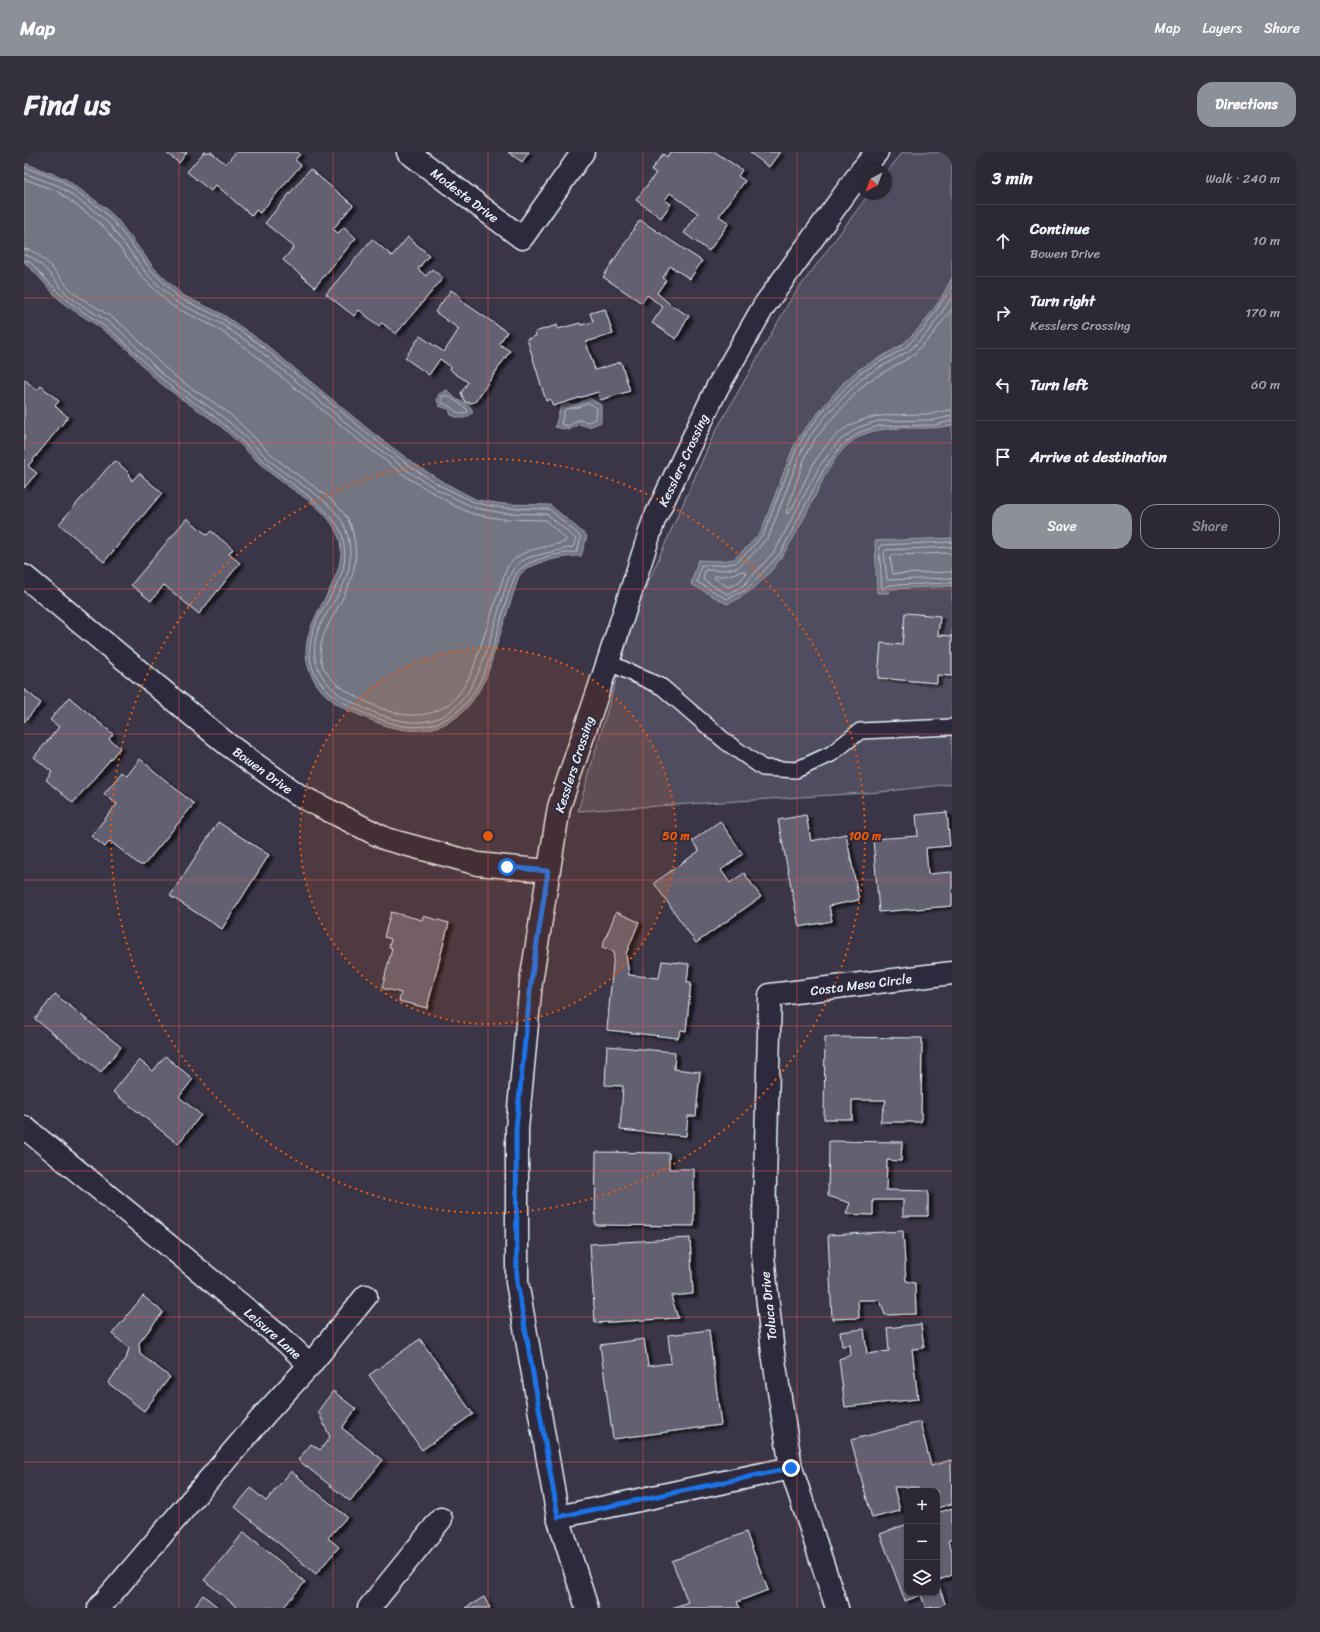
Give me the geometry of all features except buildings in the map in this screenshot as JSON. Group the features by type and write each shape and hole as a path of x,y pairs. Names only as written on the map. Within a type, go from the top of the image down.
{"street":[{"name":"Modeste Drive","path":"408,152 522,238 583,152"},
{"name":"Kesslers Crossing","path":"867,164 877,152"},
{"name":"Kesslers Crossing","path":"587,1608 558,1517 517,1282 516,1129 531,982 559,807 654,520 717,388 764,306 856,178"},
{"name":"Bowen Drive","path":"24,576 227,744 298,795 386,839 478,864 548,871"},
{"name":"Costa Mesa Circle","path":"770,995 952,973"},
{"name":"Toluca Drive","path":"770,995 763,1255 773,1353 791,1468 837,1608"},
{"name":"Leisure Lane","path":"24,1127 285,1341 310,1365 231,1453 99,1608"},
{"path":"310,1365 366,1296"},
{"path":"558,1517 791,1468"},
{"path":"369,1608 441,1519"}],"lane":[{"path":"608,662 662,687 726,742 763,768 796,770 830,754 860,731 952,728"}],"shaded area":[{"path":"903,152 952,152 952,784 880,792 578,811 638,605 714,434 791,299 865,200 892,200 892,166"}],"water":[{"path":"24,163 64,178 103,206 116,218 154,268 182,295 222,314 260,340 374,434 416,465 443,482 477,500 503,504 550,505 587,536 581,556 547,561 531,567 519,576 487,675 479,691 463,712 448,722 430,729 402,729 383,725 352,712 340,706 321,690 312,676 308,666 306,646 311,627 337,573 341,554 338,536 326,516 314,504 266,470 217,423 158,381 123,345 96,325 69,308 24,262"},
{"path":"952,278 952,425 930,428 883,429 862,435 846,446 834,461 823,479 790,544 769,573 757,585 743,596 727,604 691,584 698,560 722,561 734,559 761,532 793,448 803,431 844,382 858,370 902,345 922,325 940,300"},
{"path":"447,390 456,399 470,406 473,412 465,418 460,418 451,415 449,409 439,406 437,399 439,394"},
{"path":"589,398 601,405 601,422 589,427 579,424 569,430 555,427 561,405 577,404"},
{"path":"952,538 952,586 889,589 888,593 877,593 875,541"}],"route":[{"path":"507,867 548,871 531,982 516,1129 517,1282 558,1517 791,1468"}]}
